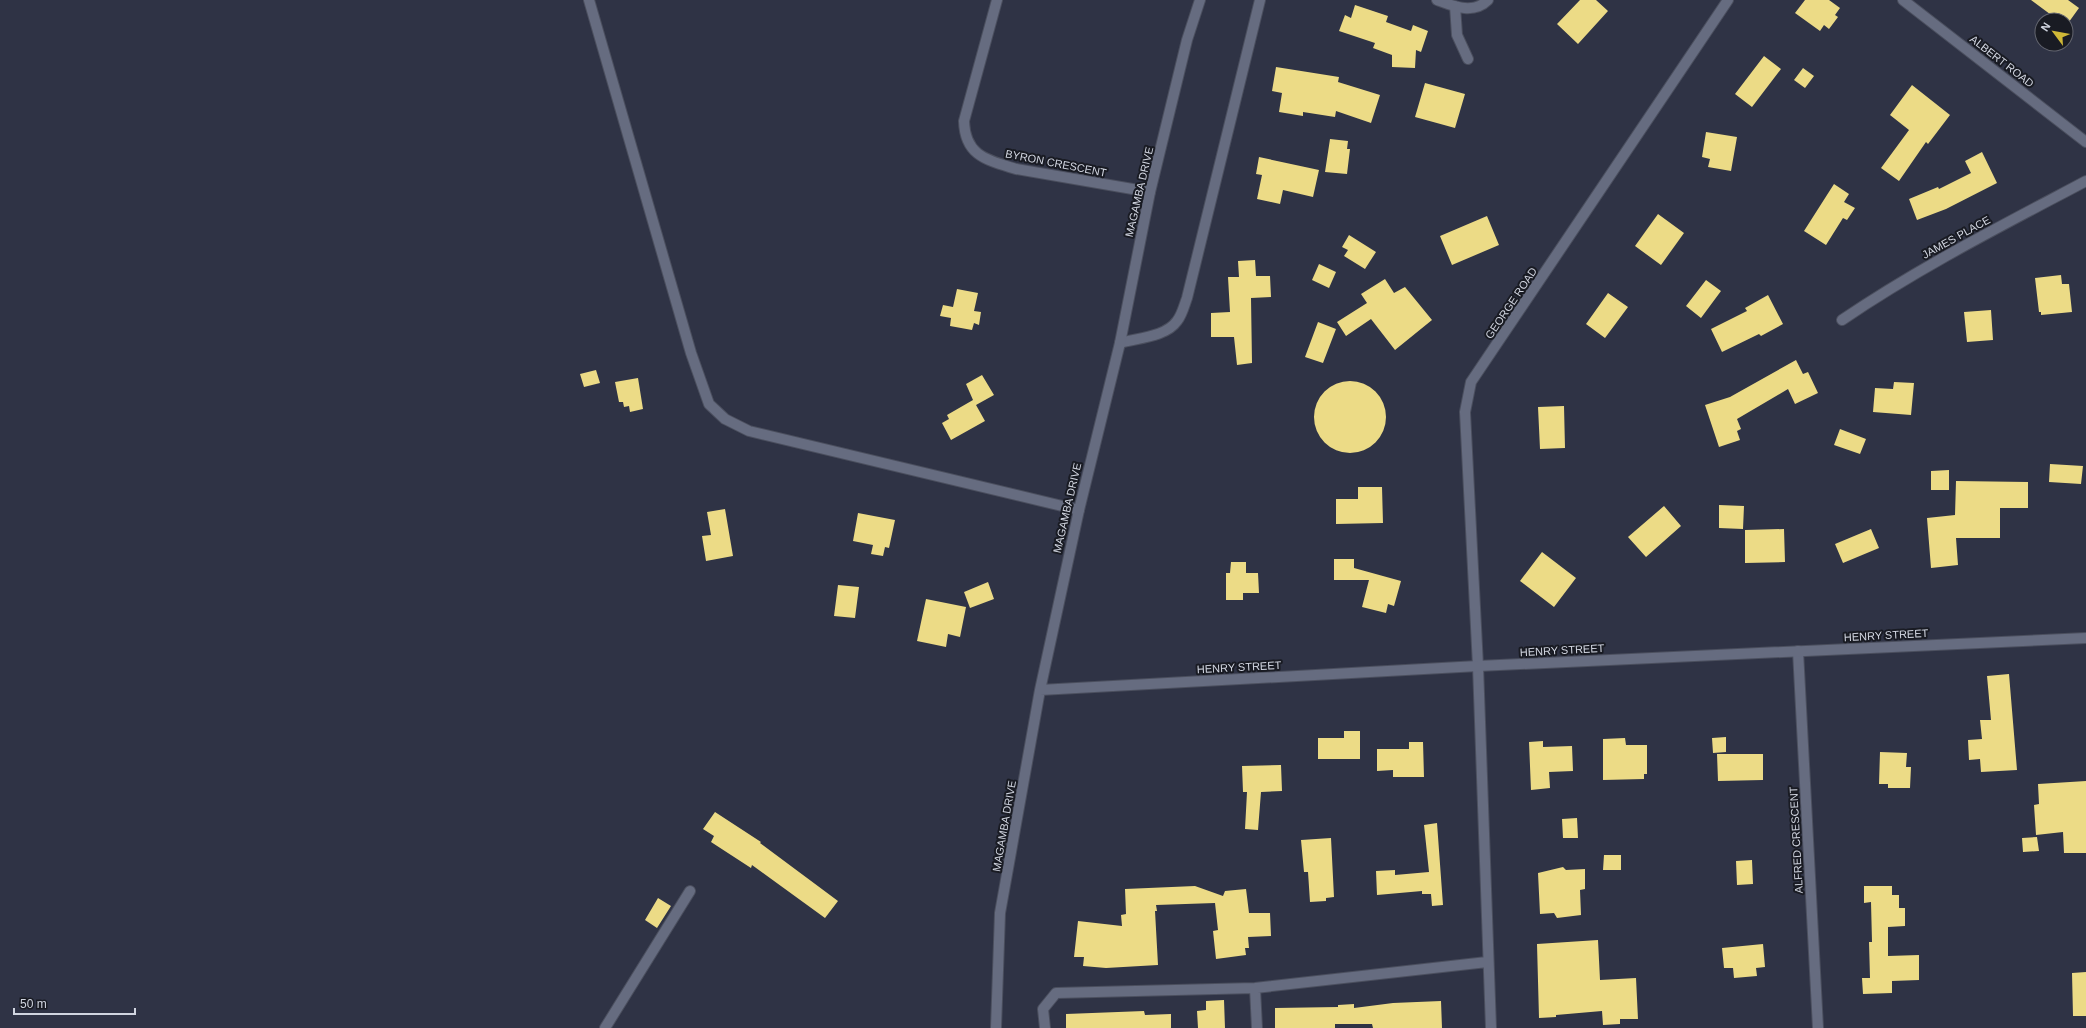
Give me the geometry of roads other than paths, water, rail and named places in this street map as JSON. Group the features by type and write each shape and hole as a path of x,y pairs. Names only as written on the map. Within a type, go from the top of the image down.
{"street":[{"path":"590,0 690,353 709,404 726,419 749,431 1079,510"},
{"name":"BYRON CRESCENT","path":"997,0 964,121 965,136 970,146 979,155 995,163 1016,169 1150,192"},
{"name":"MAGAMBA DRIVE","path":"996,1028 1000,913 1040,690 1079,510 1120,343 1150,192 1187,40 1200,0"},
{"path":"1120,343 1164,332 1172,328 1178,321 1187,298 1260,0"},
{"path":"1437,0 1455,6 1469,8 1478,7 1488,0"},
{"name":"GEORGE ROAD","path":"1490,1028 1478,666 1465,412 1471,382 1728,0"},
{"name":"ALBERT ROAD","path":"1903,0 2086,142"},
{"path":"1455,6 1457,35 1468,59"},
{"name":"JAMES PLACE","path":"1842,320 1891,287 1959,248 2086,181"},
{"name":"HENRY STREET","path":"1040,690 1478,666 2086,638"},
{"name":"ALFRED CRESCENT","path":"1798,651 1818,1028"},
{"path":"604,1028 690,891"},
{"path":"1045,1028 1043,1010 1056,993 1256,988 1488,962"},
{"path":"1256,988 1257,1028"}]}
